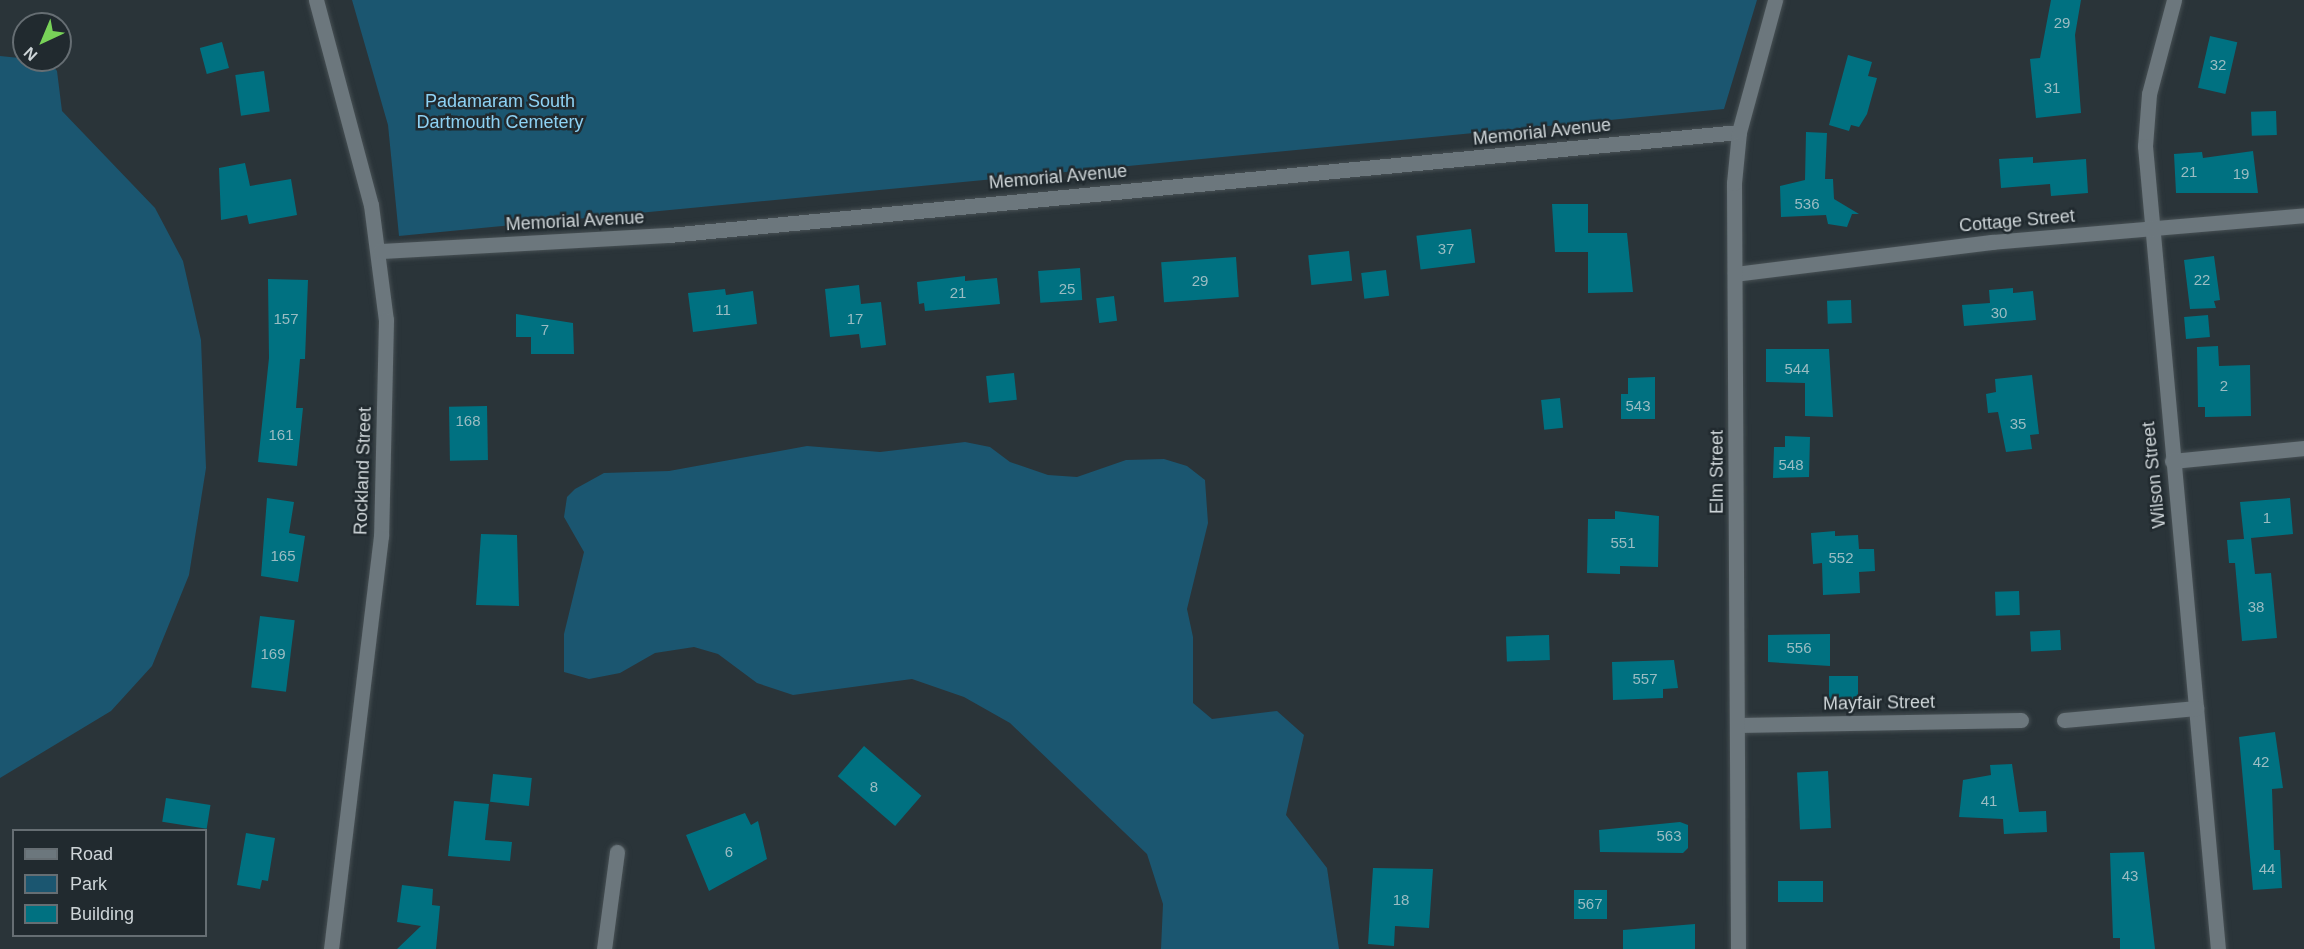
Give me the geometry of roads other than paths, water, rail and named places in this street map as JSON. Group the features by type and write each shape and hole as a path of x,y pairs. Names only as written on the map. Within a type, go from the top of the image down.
{"street":[{"name":"Rockland Street","path":"316,0 380,251 386,355 381,536 331,949"},
{"name":"Elm Street","path":"1738,949 1735,274 1739,132 1775,0"},
{"name":"Wilson Street","path":"2174,0 2149,94 2145,146 2150,229 2218,949"},
{"name":"Memorial Avenue","path":"380,251 669,235 1739,132"},
{"name":"Cottage Street","path":"1735,274 1992,242 2304,215"},
{"path":"2172,461 2304,448"},
{"path":"2064,720 2196,708"},
{"name":"Mayfair Street","path":"1738,724 2021,720"},
{"path":"604,949 617,852"}],"park label":[{"name":"Padamaram South Dartmouth Cemetery","path":"500,112"}]}
